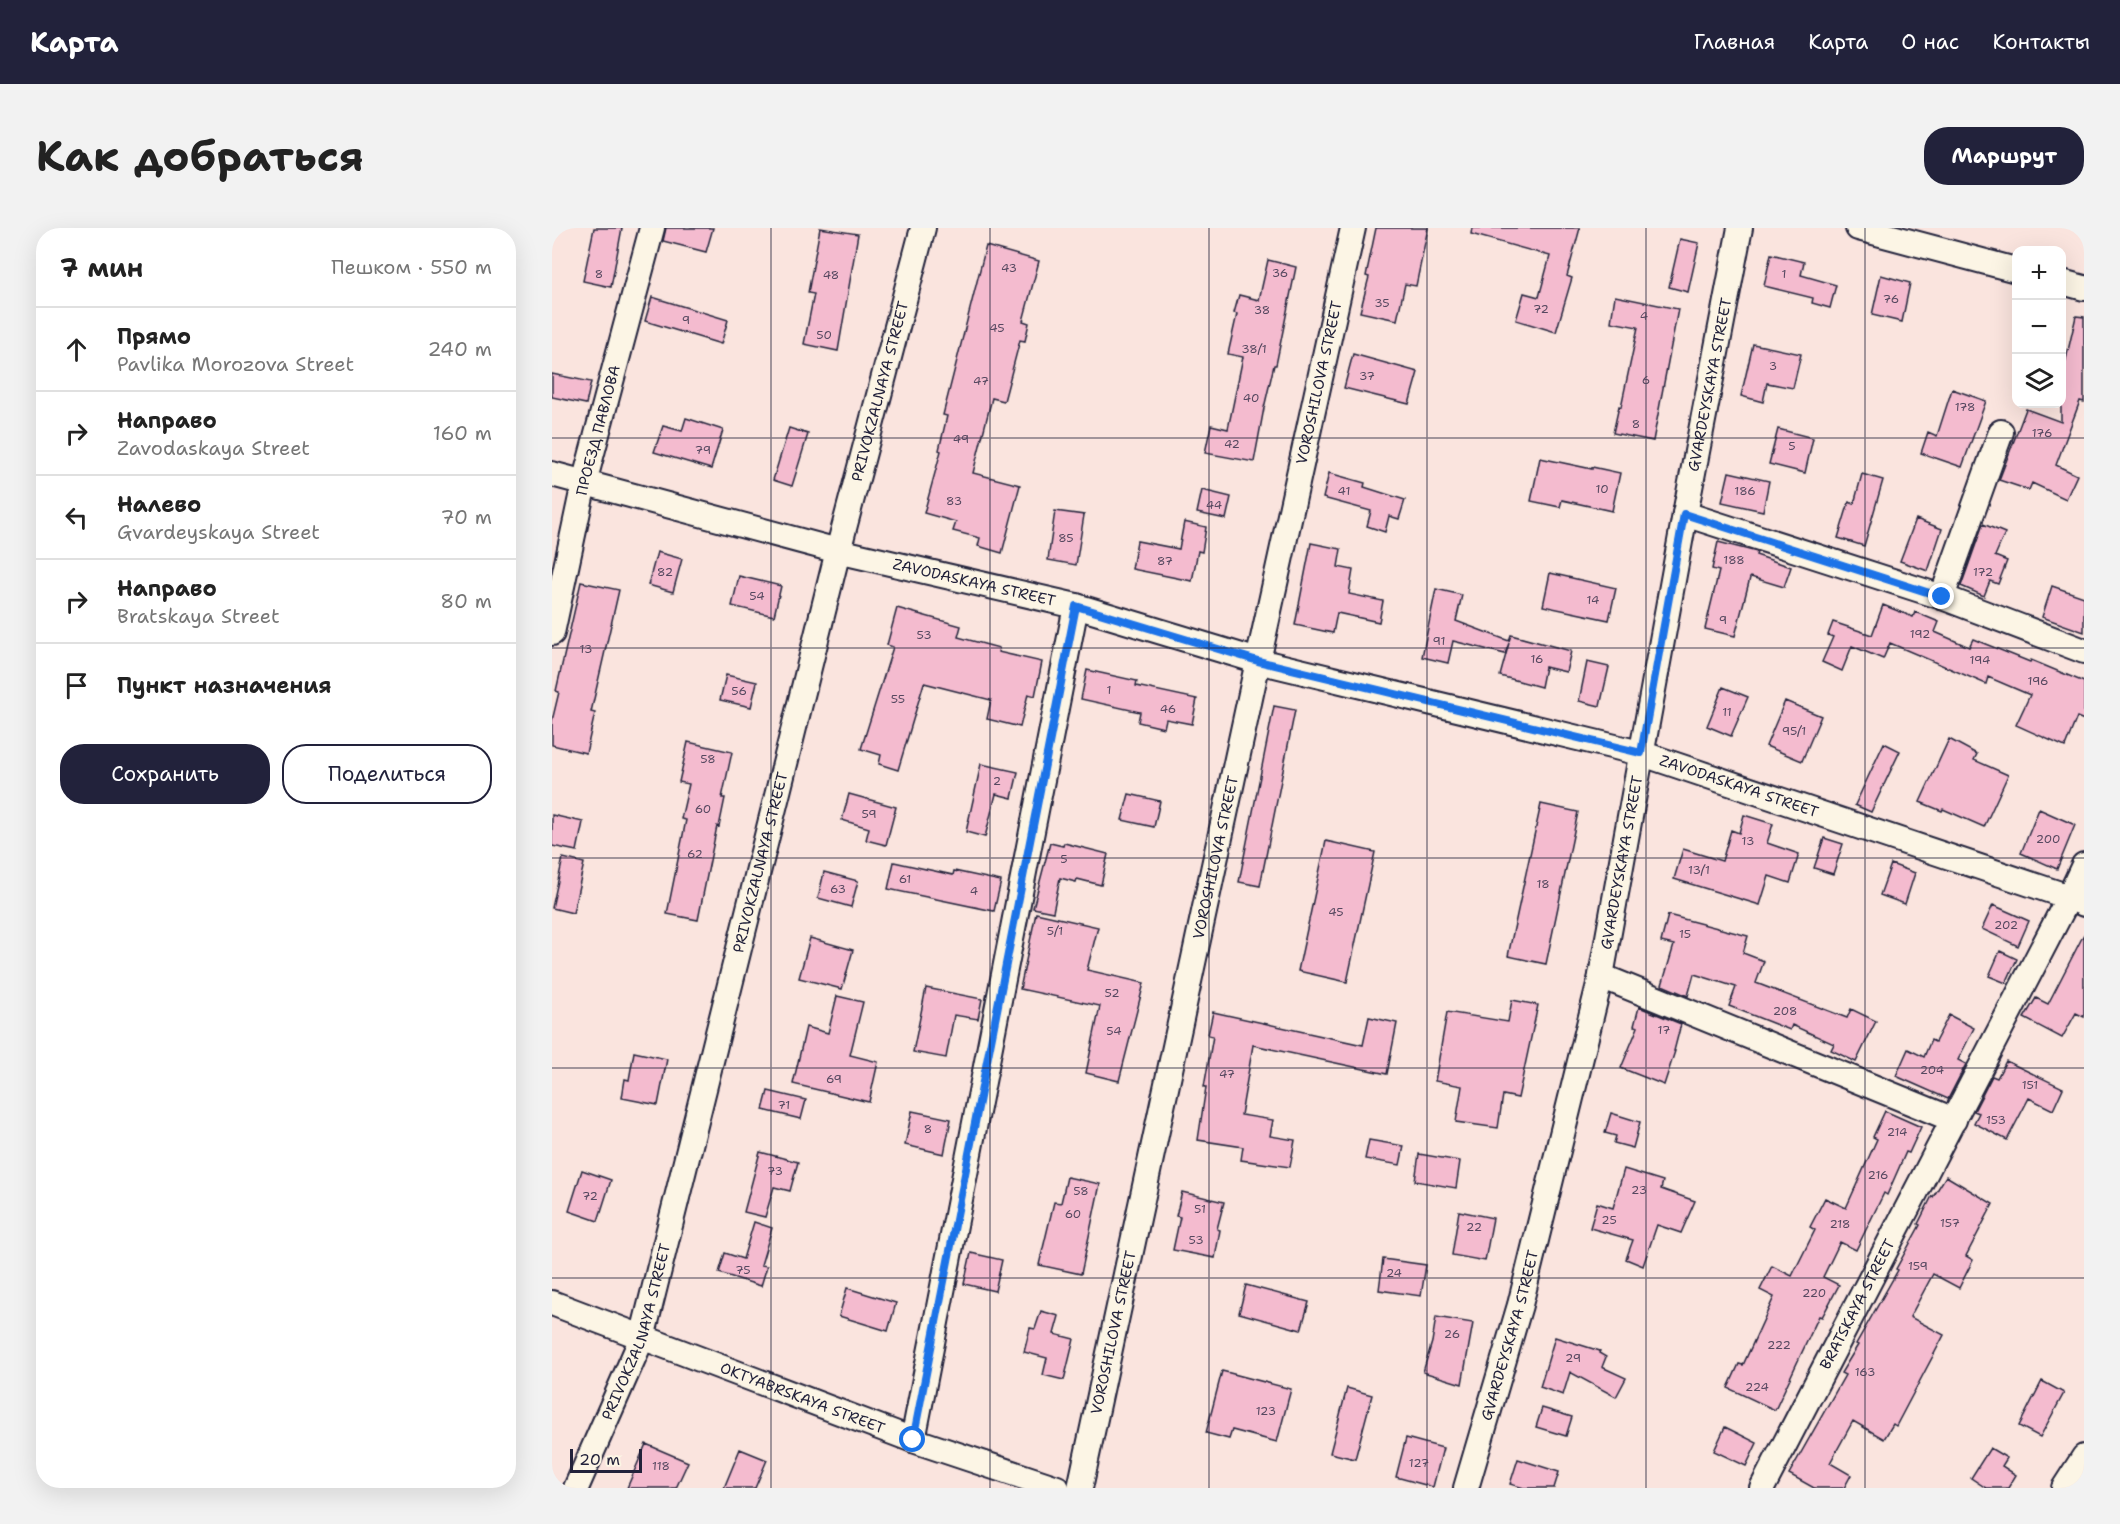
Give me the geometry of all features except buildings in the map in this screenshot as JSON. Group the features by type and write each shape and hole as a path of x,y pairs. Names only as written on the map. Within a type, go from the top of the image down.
{"street":[{"name":"ПРОЕЗД ПАВЛОВА","path":"552,633 584,483 652,228"},
{"name":"PRIVOKZALNAYA STREET","path":"576,1488 642,1338 838,551 923,228"},
{"name":"VOROSHILOVA STREET","path":"1080,1488 1353,228"},
{"name":"GVARDEYSKAYA STREET","path":"1466,1488 1520,1305 1601,976 1684,514 1740,228"},
{"path":"1857,228 1934,238 2012,268"},
{"path":"2066,283 2084,288"},
{"path":"1942,597 2001,432"},
{"name":"ZAVODASKAYA STREET","path":"552,474 838,551 1076,606 1258,661 1641,753 2077,901"},
{"path":"1684,514 1942,597 2084,651"},
{"path":"913,1440 1076,606"},
{"name":"BRATSKAYA STREET","path":"1762,1488 1954,1120 2077,901 2084,865"},
{"path":"1601,976 1954,1120"},
{"name":"OKTYABRSKAYA STREET","path":"552,1303 913,1440 1057,1488"},
{"path":"2064,1488 2084,1457"}],"route":[{"path":"913,1440 1076,606 1258,661 1641,753 1684,514 1942,597"}]}
